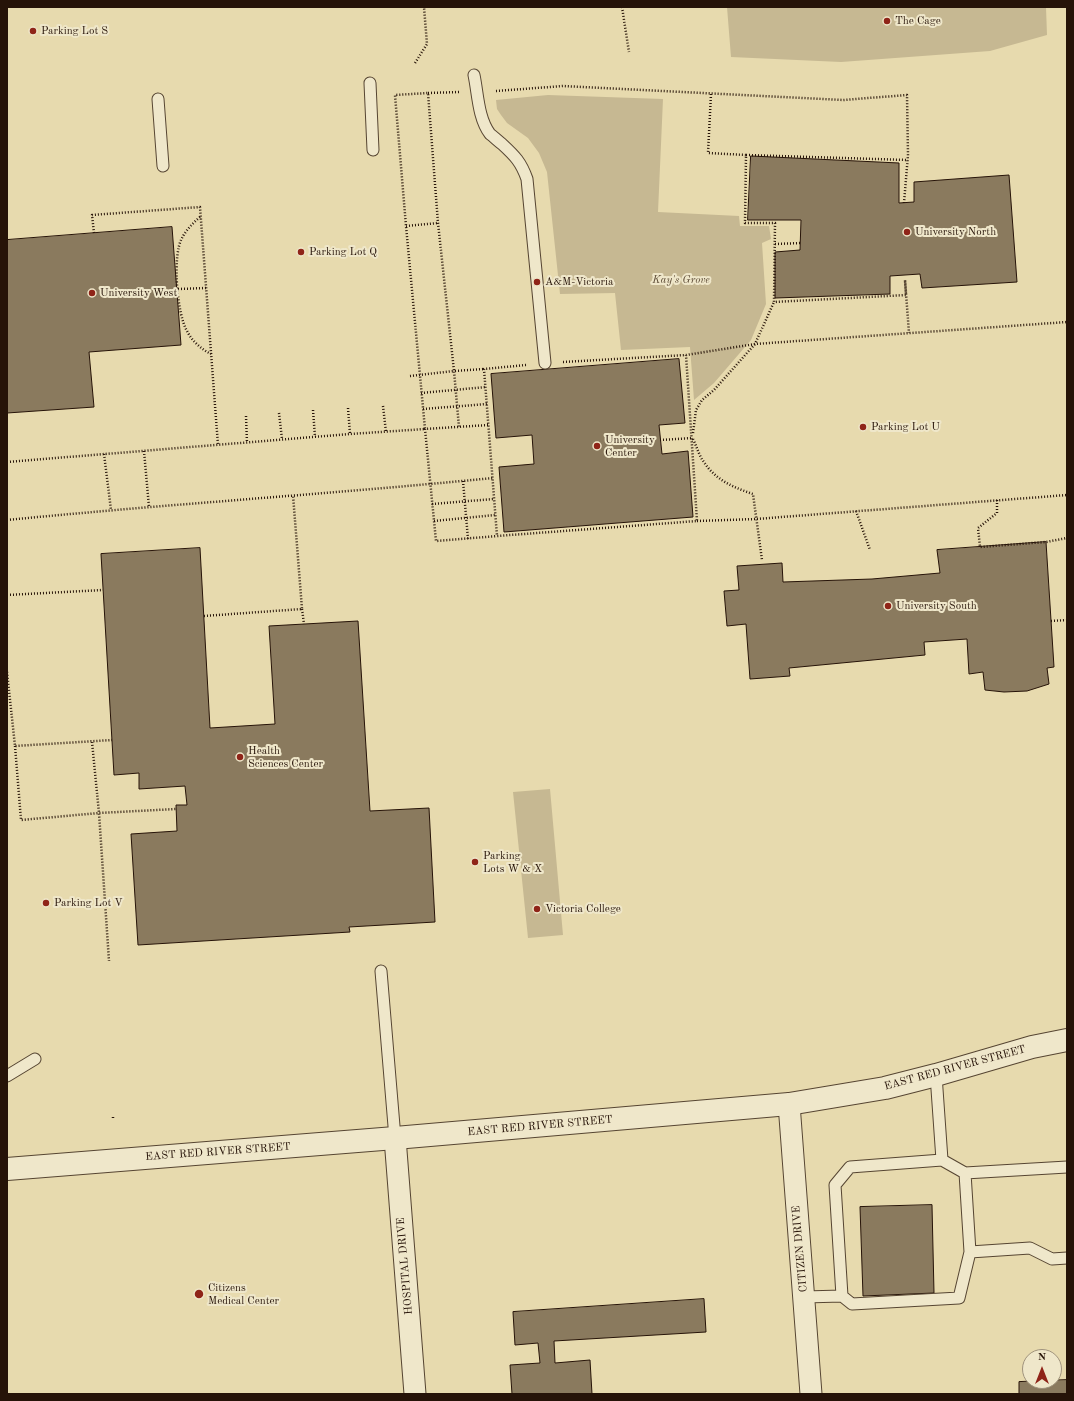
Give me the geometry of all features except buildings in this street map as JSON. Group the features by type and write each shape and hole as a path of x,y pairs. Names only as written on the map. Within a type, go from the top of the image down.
{"street":[{"name":"EAST RED RIVER STREET","path":"7,1168 395,1138 789,1104 885,1088 1032,1047 1067,1040"},
{"name":"CITIZEN DRIVE","path":"789,1104 811,1394"},
{"name":"HOSPITAL DRIVE","path":"395,1138 415,1394"}],"lane":[{"path":"474,75 481,116 490,134 522,165 527,179 545,363"},
{"path":"370,83 373,150"},
{"path":"158,100 163,166"},
{"path":"382,971 395,1138"},
{"path":"7,1076 35,1059"},
{"path":"936,1075 942,1160"},
{"path":"842,1296 835,1185 850,1167 942,1160 965,1173 1067,1167"},
{"path":"804,1297 842,1296 852,1304 960,1298 970,1252 965,1173"},
{"path":"970,1252 1030,1248 1052,1260 1067,1258"}],"path":[{"path":"415,63 427,44 424,7"},
{"path":"622,7 629,52"},
{"path":"904,203 908,160 906,95 843,100 563,86 478,92 395,94 421,393 436,541 697,521 756,519 1067,494"},
{"path":"428,93 438,223 459,427"},
{"path":"711,94 708,153 908,160"},
{"path":"746,155 745,223 775,223 774,302 755,344 714,390 702,400 696,410 693,438 704,463 718,478 733,487 753,494 762,560"},
{"path":"94,233 92,215 200,207 218,445"},
{"path":"200,217 182,238 178,247 178,289 182,322 187,332 203,350 211,354"},
{"path":"406,226 438,223"},
{"path":"775,244 801,243"},
{"path":"774,302 906,295 905,280 909,333"},
{"path":"178,289 206,288"},
{"path":"410,376 545,363 686,355 755,344 1067,322"},
{"path":"686,355 693,438 697,521"},
{"path":"484,368 497,536"},
{"path":"421,393 486,387"},
{"path":"423,409 487,404"},
{"path":"383,406 386,432"},
{"path":"348,408 350,434"},
{"path":"313,410 315,437"},
{"path":"279,413 282,439"},
{"path":"246,416 247,443"},
{"path":"7,462 282,439 488,425"},
{"path":"660,440 693,438"},
{"path":"144,451 148,507"},
{"path":"104,454 111,510"},
{"path":"7,520 111,510 430,485 493,478"},
{"path":"463,481 468,538"},
{"path":"293,495 304,624"},
{"path":"432,504 494,499"},
{"path":"997,500 998,513 978,528 980,547 1046,542 1067,538"},
{"path":"856,511 870,550"},
{"path":"434,521 495,515"},
{"path":"7,595 103,590"},
{"path":"204,616 302,609"},
{"path":"1051,621 1067,620"},
{"path":"7,672 22,820 99,813 176,809"},
{"path":"15,746 112,740"},
{"path":"92,742 110,961"}],"green space":[{"name":"The Cage","path":"727,7 1046,7 1047,35 990,51 841,62 731,57"},
{"name":"Kay's Grove","path":"548,95 663,99 658,212 739,216 740,226 769,226 771,239 762,243 766,304 751,340 714,383 694,400 690,347 621,350 615,293 560,294 547,172 539,153 528,138 507,123 501,115 497,109 496,100"},
{"path":"550,789 563,935 528,938 513,792"}],"place":[{"name":"The Cage","path":"887,21"},
{"name":"Parking Lot S","path":"33,31"},
{"name":"University North","path":"907,232"},
{"name":"Parking Lot Q","path":"301,252"},
{"name":"A&M-Victoria","path":"537,282"},
{"name":"University West","path":"92,293"},
{"name":"Parking Lot U","path":"863,427"},
{"name":"University Center","path":"597,446"},
{"name":"University South","path":"888,606"},
{"name":"Health Sciences Center","path":"240,757"},
{"name":"Parking Lots W & X","path":"475,862"},
{"name":"Parking Lot V","path":"46,903"},
{"name":"Victoria College","path":"537,909"},
{"name":"Citizens Medical Center","path":"199,1294"}]}
